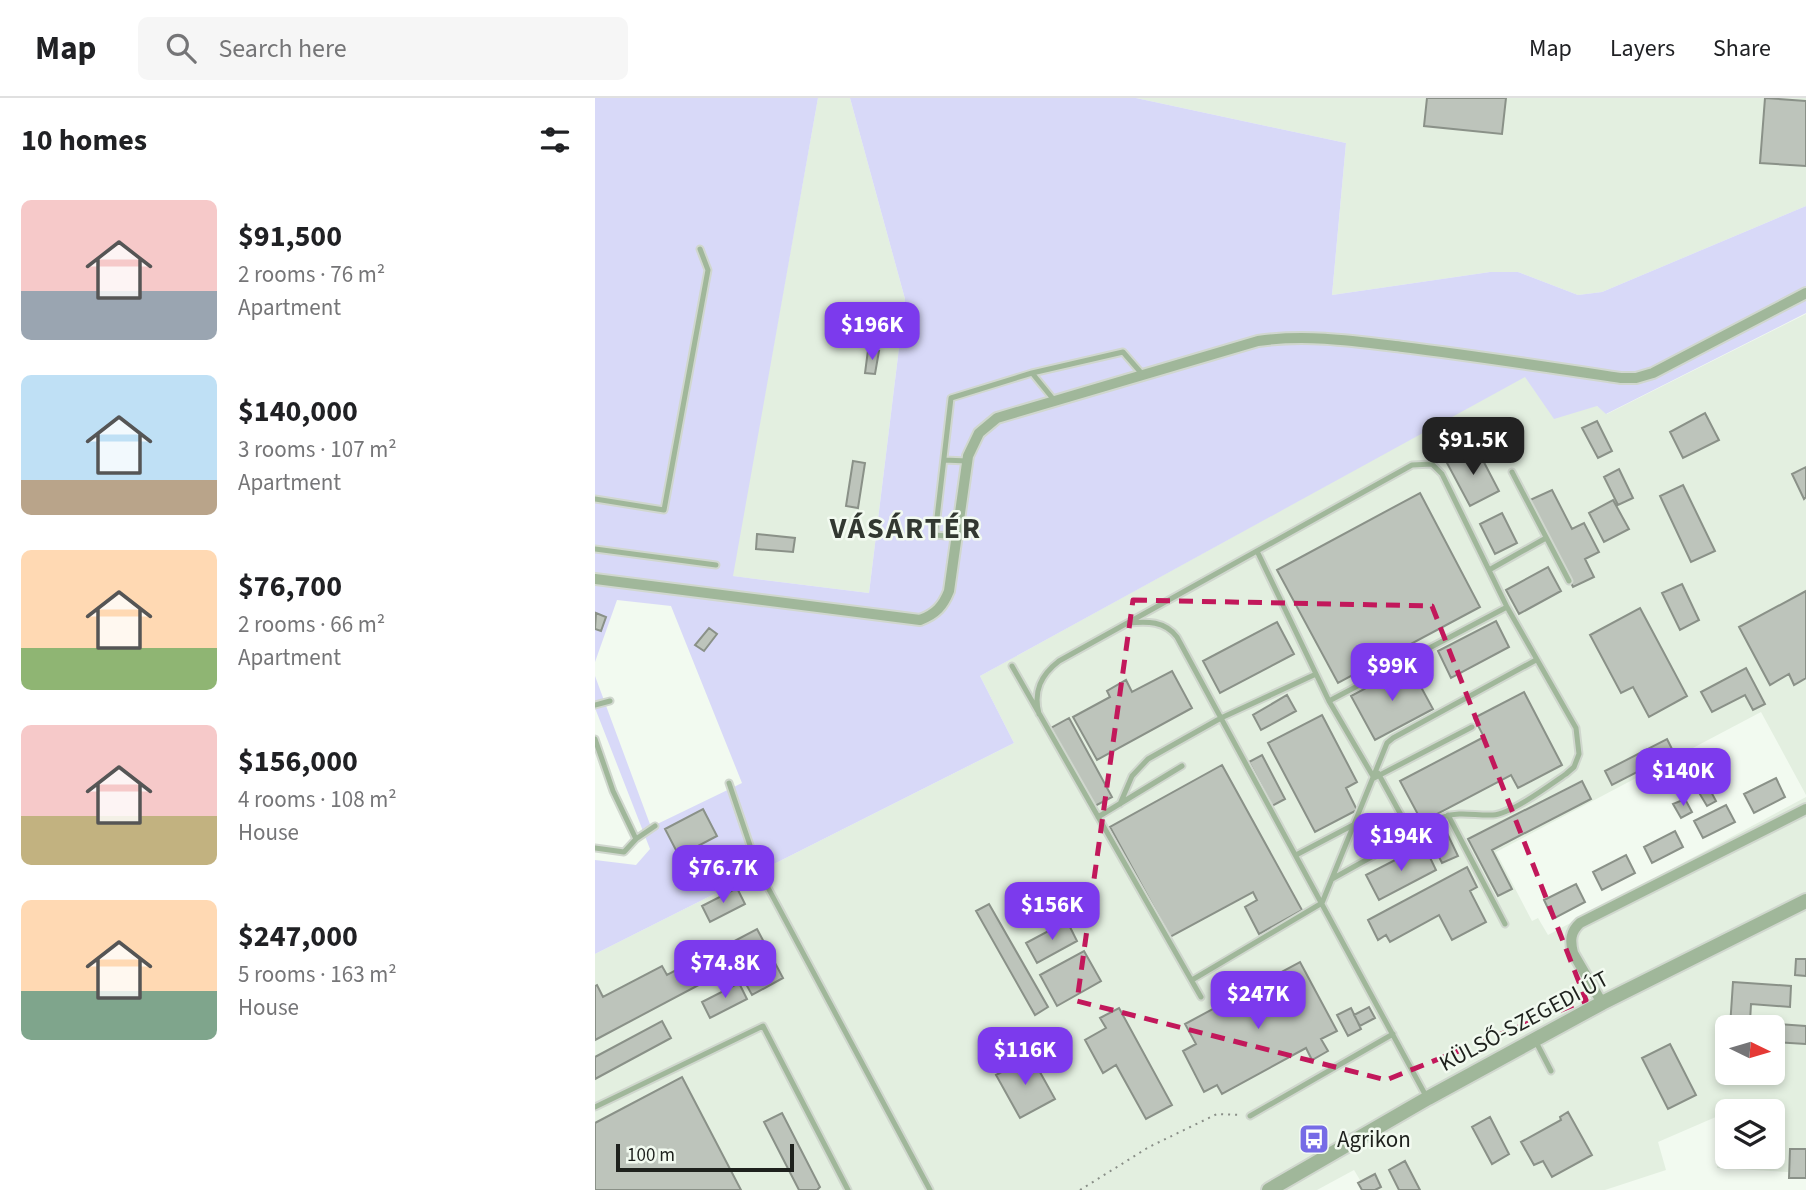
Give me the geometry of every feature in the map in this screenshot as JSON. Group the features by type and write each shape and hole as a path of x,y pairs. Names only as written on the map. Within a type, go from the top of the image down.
{"street":[{"path":"595,579 920,620 937,611 944,603 952,578 967,461 972,443 987,424 1013,413 1258,341 1283,337 1318,337 1636,378 1653,373 1806,293"},
{"path":"1602,1003 1573,953 1571,937 1580,923 1806,809"},
{"name":"KÜLSŐ-SZEGEDI ÚT","path":"1269,1190 1427,1098 1602,1003 1806,901"}],"lane":[{"path":"595,499 664,510 708,270 700,249"},
{"path":"957,537 935,535 951,398 1032,373 1123,352 1143,375"},
{"path":"1032,373 1054,400"},
{"path":"944,460 967,461"},
{"path":"1039,714 1036,696 1046,673 1059,661 1412,464 1425,463 1438,468 1507,607 1576,728 1579,754 1574,767 1566,774 1500,814 1448,815 1332,879"},
{"path":"1512,472 1569,581"},
{"path":"1489,570 1546,538"},
{"path":"595,549 716,565"},
{"path":"1257,551 1329,701 1377,774 1412,835"},
{"path":"1329,701 1507,607"},
{"path":"1126,624 1153,623 1173,631 1427,1098"},
{"path":"1192,980 1322,903 1377,774 1387,743 1536,660"},
{"path":"1012,667 1201,997"},
{"path":"1120,804 1132,776 1147,759 1221,718 1316,674"},
{"path":"595,705 610,701"},
{"path":"1377,774 1472,727"},
{"path":"595,739 613,791 636,839"},
{"path":"1098,817 1182,766"},
{"path":"729,783 758,869 929,1190"},
{"path":"1448,815 1505,924"},
{"path":"1296,855 1355,824"},
{"path":"595,848 624,852 636,839 655,826"},
{"path":"595,1107 763,1026 848,1190"},
{"path":"1250,1116 1393,1034"},
{"path":"1535,1040 1551,1071"}],"path":[{"path":"1080,1190 1149,1147 1217,1114 1250,1116"}],"highlighted area":[{"path":"1133,600 1432,606 1586,1000 1386,1080 1077,1001"}],"shaded area":[{"path":"595,98 818,98 733,576 869,593 905,299 850,98 1136,98 1346,143 1332,295 1490,272 1518,272 1578,295 1602,292 1806,206 1806,313 1606,414 1597,406 1554,419 1525,377 980,676 1014,743 595,954 595,860 636,865 650,849 595,708 595,676 651,827 742,783 671,606 617,600 595,662"},
{"path":"818,98 850,98 905,299 869,593 732,576"},
{"path":"1136,98 1806,98 1806,206 1602,292 1578,295 1518,272 1490,272 1332,295 1346,143"},
{"path":"1806,314 1806,795 1761,712 1496,852 1532,921 1538,918 1548,935 1806,797 1806,1173 1735,1169 1785,1169 1785,1099 1715,1099 1715,1117 1658,1142 1666,1170 1605,1190 1366,1190 1354,1170 1317,1190 595,1190 595,954 1014,743 980,676 1525,376 1597,406 1607,414"}],"building":[{"path":"1427,98 1506,98 1502,134 1424,126"},
{"path":"1765,98 1806,101 1806,166 1760,163"},
{"path":"868,350 879,351 875,374 865,373"},
{"path":"1705,413 1719,440 1683,458 1670,432"},
{"path":"1597,421 1612,451 1598,458 1582,428"},
{"path":"1476,447 1499,491 1470,506 1447,463"},
{"path":"853,461 865,463 858,508 846,506"},
{"path":"1806,467 1806,497 1804,499 1792,474"},
{"path":"1619,469 1633,498 1618,505 1604,477"},
{"path":"1683,485 1715,551 1691,562 1660,496"},
{"path":"1552,490 1572,529 1584,523 1599,552 1585,559 1594,577 1573,587 1530,500"},
{"path":"1420,493 1480,607 1338,683 1277,570"},
{"path":"1613,500 1629,529 1604,542 1589,513"},
{"path":"1502,513 1517,543 1495,554 1480,524"},
{"path":"757,534 795,538 793,552 756,549"},
{"path":"1548,567 1561,591 1519,614 1506,590"},
{"path":"1682,584 1699,620 1680,630 1662,593"},
{"path":"1806,591 1806,678 1794,685 1789,674 1770,685 1739,627"},
{"path":"1640,608 1687,696 1649,717 1633,687 1621,693 1590,635"},
{"path":"596,613 606,617 601,631 595,629"},
{"path":"1496,621 1509,647 1451,678 1438,651"},
{"path":"1277,622 1294,654 1220,693 1203,661"},
{"path":"709,628 717,634 704,651 695,645"},
{"path":"1409,665 1433,709 1375,740 1351,696"},
{"path":"1746,668 1765,704 1753,710 1745,695 1712,712 1701,692"},
{"path":"1172,671 1192,708 1097,760 1073,717 1110,697 1107,691 1126,680 1132,692"},
{"path":"1524,692 1562,765 1518,788 1511,775 1422,822 1400,781 1484,737 1474,718"},
{"path":"1287,695 1296,711 1261,730 1253,715"},
{"path":"1322,715 1357,782 1346,788 1357,810 1315,832 1268,743"},
{"path":"1069,718 1112,797 1095,806 1051,728"},
{"path":"1667,739 1674,753 1612,785 1605,771"},
{"path":"1262,755 1285,799 1272,806 1249,762"},
{"path":"1222,765 1302,910 1259,934 1245,907 1257,900 1253,892 1170,937 1110,827"},
{"path":"1776,778 1785,797 1754,813 1744,794"},
{"path":"1582,781 1591,799 1492,850 1512,889 1498,896 1468,839"},
{"path":"1708,786 1716,801 1707,806 1698,791"},
{"path":"1685,799 1692,812 1681,818 1673,804"},
{"path":"1726,805 1735,822 1703,838 1694,821"},
{"path":"703,809 717,836 679,856 665,829"},
{"path":"1446,831 1458,856 1442,863 1430,839"},
{"path":"1675,831 1683,847 1652,863 1644,847"},
{"path":"1424,845 1436,870 1379,900 1366,875"},
{"path":"1626,855 1635,873 1602,890 1593,872"},
{"path":"1467,867 1477,887 1470,891 1486,922 1452,940 1439,915 1390,942 1386,935 1378,940 1368,920"},
{"path":"1576,884 1585,902 1553,919 1544,900"},
{"path":"737,888 745,904 710,922 702,906"},
{"path":"989,904 1048,1007 1035,1015 976,911"},
{"path":"1067,921 1077,941 1037,963 1026,943"},
{"path":"757,929 783,978 752,995 725,946"},
{"path":"716,949 727,970 595,1040 595,986 597,985 603,997 662,966 667,975"},
{"path":"1084,951 1101,981 1057,1006 1040,975"},
{"path":"1796,959 1806,959 1806,976 1795,975"},
{"path":"1300,962 1337,1031 1321,1039 1328,1051 1312,1060 1306,1048 1222,1094 1217,1085 1204,1092 1183,1051 1196,1044 1185,1024"},
{"path":"1733,982 1791,986 1790,1007 1751,1004 1750,1015 1731,1015"},
{"path":"739,983 747,999 710,1018 702,1002"},
{"path":"1369,1007 1375,1018 1360,1026 1354,1015"},
{"path":"1119,1008 1172,1105 1146,1119 1116,1065 1103,1073 1085,1040 1106,1028 1100,1018"},
{"path":"1351,1008 1361,1029 1348,1036 1337,1015"},
{"path":"662,1021 671,1038 595,1079 595,1057"},
{"path":"1785,1024 1806,1026 1806,1044 1785,1043"},
{"path":"1670,1044 1696,1095 1668,1109 1642,1058"},
{"path":"1031,1056 1055,1099 1020,1118 996,1075"},
{"path":"682,1077 741,1190 595,1190 595,1123"},
{"path":"1568,1112 1592,1155 1552,1177 1543,1161 1534,1165 1521,1142 1561,1120 1560,1117"},
{"path":"782,1113 820,1187 817,1190 799,1190 764,1122"},
{"path":"1490,1117 1509,1154 1492,1164 1472,1127"},
{"path":"1790,1149 1806,1149 1806,1178 1789,1178"},
{"path":"1405,1161 1420,1190 1399,1190 1389,1170"},
{"path":"1375,1174 1381,1187 1362,1190 1358,1183"}],"place":[{"name":"Agrikon","path":"1314,1139"}],"district":[{"name":"VÁSÁRTÉR","path":"906,528"}]}
